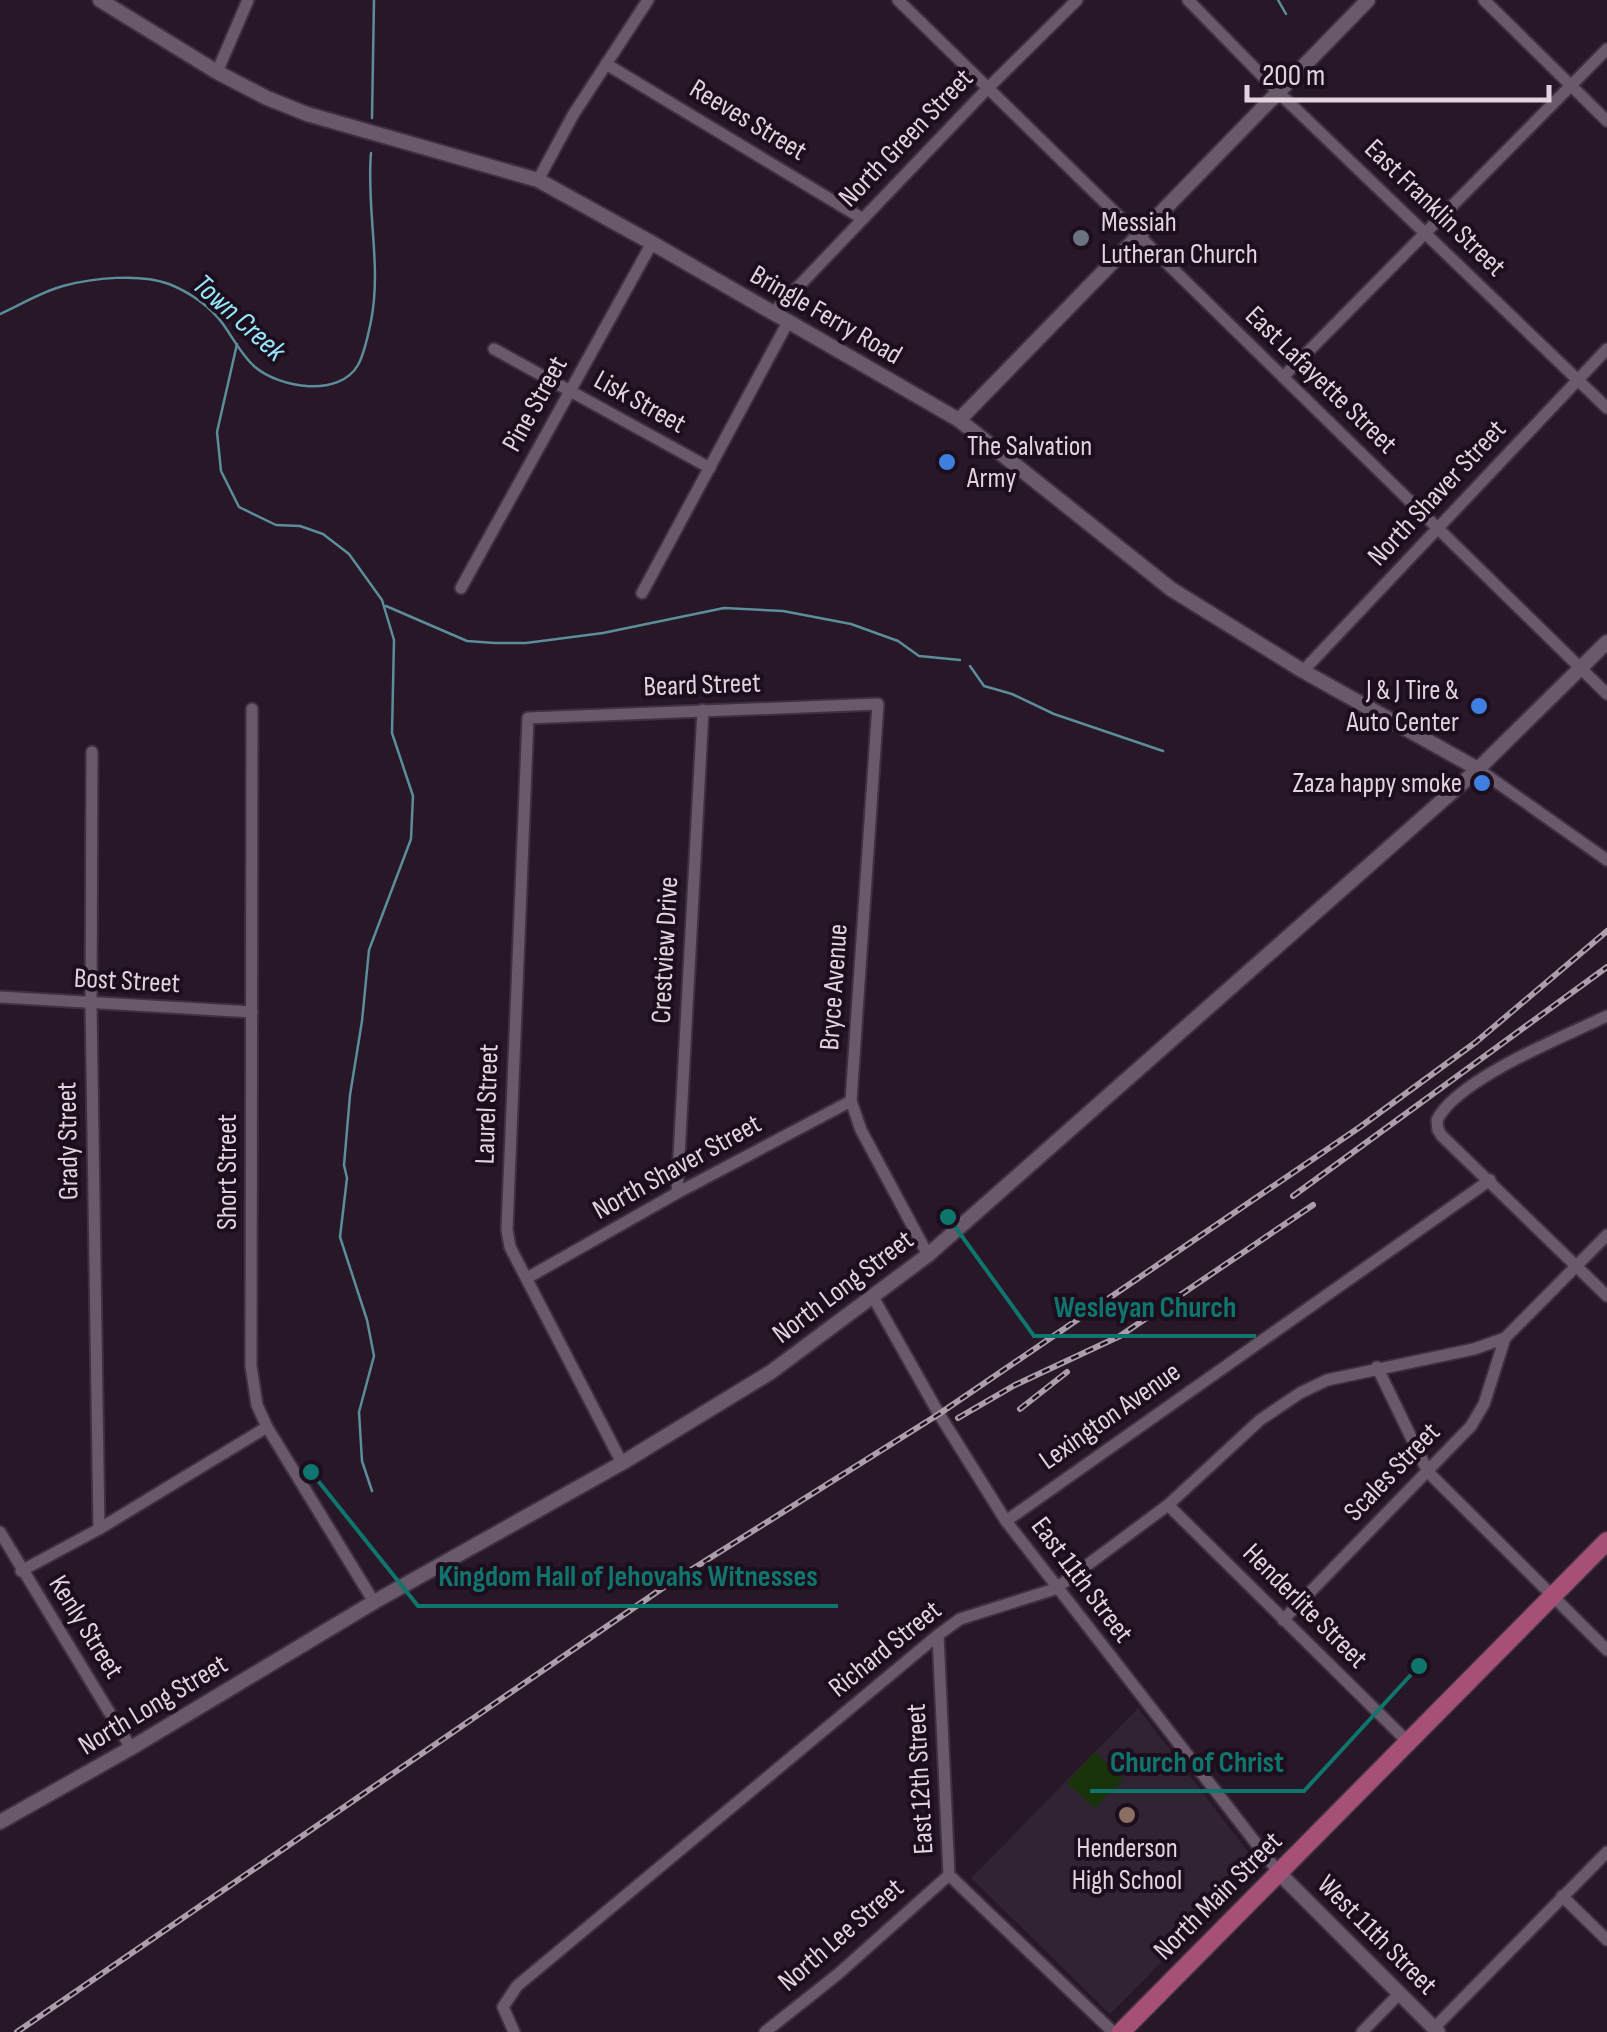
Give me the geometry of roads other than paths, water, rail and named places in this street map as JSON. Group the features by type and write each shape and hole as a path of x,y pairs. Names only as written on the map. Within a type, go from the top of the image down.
{"main road":[{"name":"North Main Street","path":"1117,2032 1280,1874 1607,1541"}],"street":[{"name":"Bringle Ferry Road","path":"100,0 218,72 307,114 538,180 652,243 959,420 1172,589 1304,672 1478,769"},
{"path":"218,72 248,0"},
{"path":"538,180 648,0"},
{"name":"East Lafayette Street","path":"898,0 1607,694"},
{"name":"North Green Street","path":"773,313 988,88 1078,0"},
{"name":"East Franklin Street","path":"1188,0 1278,92 1607,408"},
{"path":"959,420 1368,0"},
{"path":"1484,0 1607,120"},
{"path":"1283,377 1607,49"},
{"name":"Reeves Street","path":"606,64 864,218"},
{"name":"Pine Street","path":"460,588 652,243"},
{"path":"642,593 788,322"},
{"name":"Lisk Street","path":"494,349 710,468"},
{"name":"North Shaver Street","path":"1304,672 1607,349"},
{"name":"North Long Street","path":"0,1822 132,1748 374,1602 622,1464 771,1372 928,1255 1478,769 1607,642"},
{"name":"Beard Street","path":"528,718 878,704"},
{"name":"Bryce Avenue","path":"878,704 851,1102 861,1130 928,1255"},
{"name":"Short Street","path":"252,709 252,1366 257,1405 374,1602"},
{"name":"Crestview Drive","path":"677,1194 704,710"},
{"name":"Laurel Street","path":"528,718 507,1230 510,1247 622,1464"},
{"name":"Grady Street","path":"92,752 91,1005 99,1530"},
{"path":"1478,769 1607,860"},
{"name":"Bost Street","path":"0,997 252,1012"},
{"path":"1607,1016 1529,1052 1486,1078 1454,1101 1438,1120 1442,1136 1607,1296"},
{"name":"North Shaver Street","path":"527,1278 851,1102"},
{"name":"Lexington Avenue","path":"1006,1521 1490,1180"},
{"path":"1505,1338 1607,1235"},
{"name":"East 11th Street","path":"873,1297 1006,1521 1280,1874"},
{"name":"Richard Street","path":"514,2032 503,2008 517,1986 960,1619 1055,1588 1168,1505 1274,1408 1327,1380 1474,1349 1505,1338"},
{"name":"Scales Street","path":"1283,1620 1471,1426 1484,1404 1505,1338"},
{"path":"1377,1367 1428,1472 1607,1650"},
{"path":"22,1571 99,1530 267,1427"},
{"name":"Henderlite Street","path":"1168,1505 1408,1742"},
{"name":"Kenly Street","path":"0,1532 132,1748"},
{"name":"East 12th Street","path":"938,1635 950,1874 1117,2032"},
{"path":"1436,2030 1607,1852"},
{"name":"North Lee Street","path":"764,2032 838,1974 950,1874"},
{"name":"West 11th Street","path":"1280,1874 1436,2030"},
{"path":"1562,1896 1607,1940"},
{"path":"1362,2032 1400,1994"}],"waterway":[{"name":"Town Creek","path":"372,118 374,0"},
{"path":"1278,0 1286,14"},
{"name":"Town Creek","path":"0,314 75,283 116,278 157,281 184,291 205,306 246,358 266,374 309,386 337,382 358,365 371,321 375,279 371,153"},
{"path":"237,344 217,432 221,471 239,507 276,525 300,526 323,534 349,554 382,600 394,640 392,733 413,796 411,839 369,950 344,1165 347,1178 340,1237 367,1320 374,1356 359,1412 362,1461 372,1491"},
{"path":"386,606 467,641 495,643 603,633 724,608 783,611 851,624 898,641 919,656 960,660"},
{"path":"970,666 984,686 1163,751"}],"railway":[{"path":"17,2032 667,1585 939,1414 1360,1127 1476,1042 1607,931"},
{"path":"1293,1196 1607,967"},
{"path":"958,1418 1015,1385 1120,1336 1313,1205"},
{"path":"1020,1409 1067,1372"}],"place":[{"name":"Messiah Lutheran Church","path":"1081,238"},
{"name":"The Salvation Army","path":"947,462"},
{"name":"J & J Tire & Auto Center","path":"1479,706"},
{"name":"Zaza happy smoke","path":"1482,783"},
{"name":"Wesleyan Church","path":"948,1217"},
{"name":"Kingdom Hall of Jehovahs Witnesses","path":"311,1472"},
{"name":"Church of Christ","path":"1419,1666"},
{"name":"Henderson High School","path":"1127,1815"}]}
